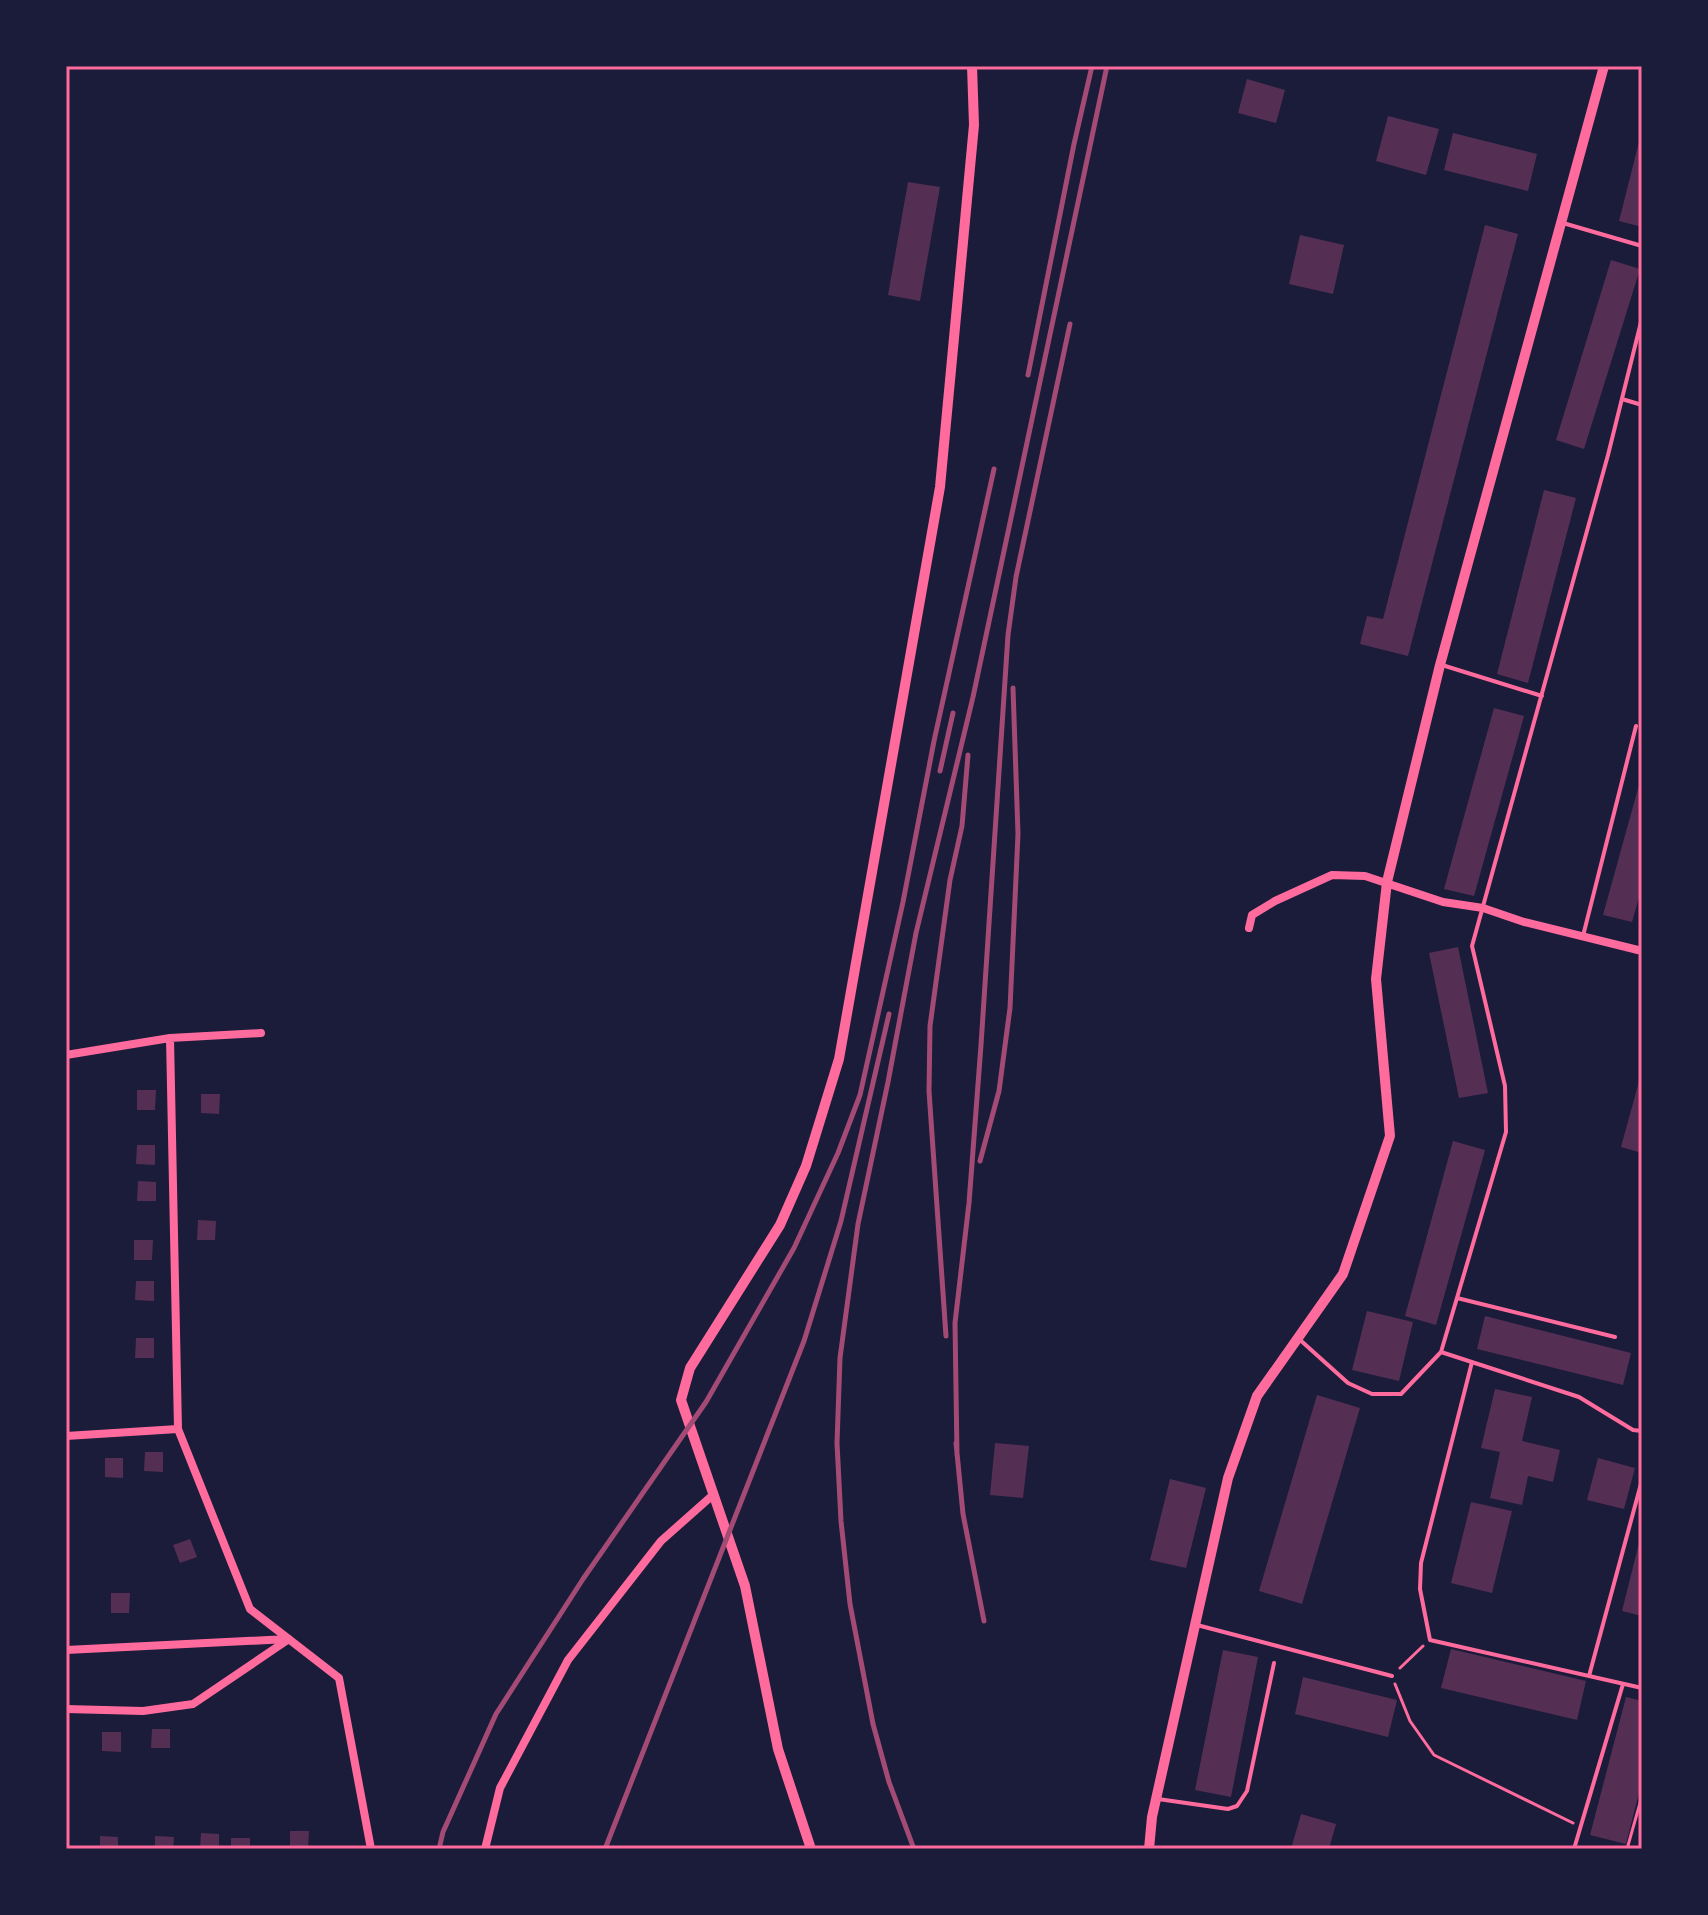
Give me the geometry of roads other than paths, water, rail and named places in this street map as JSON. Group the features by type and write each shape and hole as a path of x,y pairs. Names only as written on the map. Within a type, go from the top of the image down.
{"street":[{"path":"811,1849 778,1749 745,1586 681,1400 690,1368 780,1225 806,1166 839,1059 940,487 974,125 972,66"},
{"path":"1149,1849 1156,1798 1228,1478 1257,1396 1343,1274 1390,1136 1376,979 1387,882 1440,665 1604,66"},
{"path":"1249,928 1252,915 1332,875 1365,876 1443,902 1483,908 1524,922 1642,951"},
{"path":"66,1055 170,1038 261,1033"},
{"path":"170,1038 178,1429 250,1609 339,1678 371,1849"},
{"path":"66,1436 178,1429"},
{"path":"485,1849 500,1788 568,1660 661,1541 714,1494"},
{"path":"66,1650 289,1639"},
{"path":"66,1709 143,1711 193,1704 289,1639"}],"lane":[{"path":"1561,222 1642,246"},
{"path":"1299,1339 1348,1383 1372,1394 1401,1394 1441,1352 1506,1132 1505,1086 1472,946 1642,318"},
{"path":"1622,399 1642,405"},
{"path":"1440,665 1542,696"},
{"path":"1583,936 1636,726"},
{"path":"1457,1298 1615,1337"},
{"path":"1441,1352 1579,1397 1633,1430 1642,1431"},
{"path":"1472,1362 1421,1563 1420,1589 1430,1640 1642,1688"},
{"path":"1589,1676 1642,1480"},
{"path":"1195,1624 1392,1676"},
{"path":"1156,1798 1228,1809 1237,1806 1247,1791 1274,1663"},
{"path":"1574,1849 1623,1684"}],"railway":[{"path":"1028,375 1092,66"},
{"path":"914,1849 889,1782 873,1724 850,1604 837,1443 840,1358 858,1224 916,933 973,697 1107,66"},
{"path":"957,1455 955,1323 969,1203 1008,635 1016,577 1070,324"},
{"path":"439,1849 443,1832 496,1714 583,1579 706,1402 794,1248 838,1153 860,1095 994,469"},
{"path":"980,1161 999,1091 1010,1008 1018,834 1013,688"},
{"path":"940,771 953,713"},
{"path":"946,1336 929,1091 930,1026 950,880 962,826 968,755"},
{"path":"605,1849 804,1341 841,1221 889,1014"},
{"path":"956,1443 963,1514 984,1621"}]}
